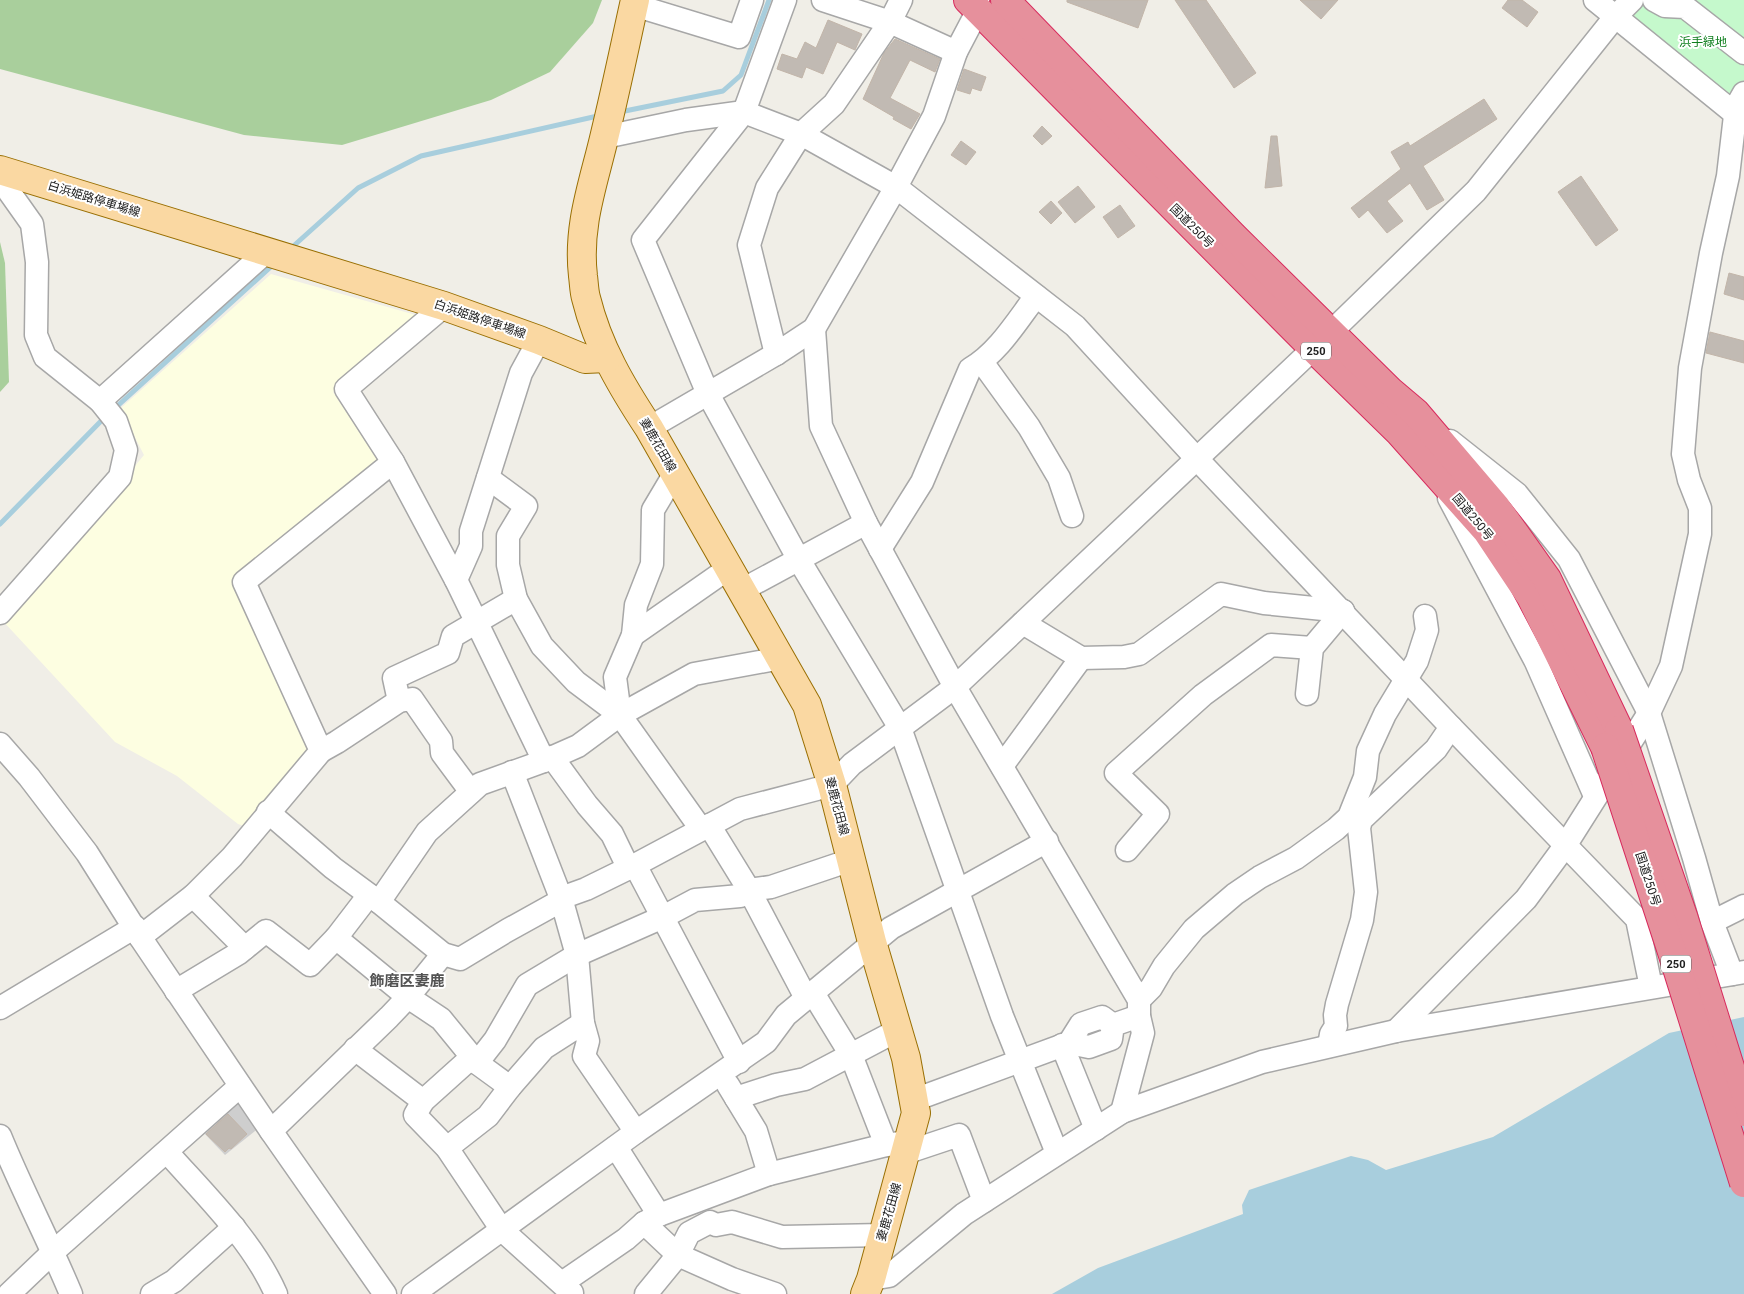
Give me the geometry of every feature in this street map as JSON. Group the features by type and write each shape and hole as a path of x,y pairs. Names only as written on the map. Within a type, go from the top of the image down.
{"highway":[{"name":"国道250号","path":"1004,0 1233,236 1399,432 1487,531 1531,597 1612,738 1672,952 1744,1183"},
{"name":"国道250号","path":"975,3 1322,340 1390,390 1416,413 1496,507 1548,579 1683,916 1744,1112"}],"main road":[{"path":"607,358 586,298 582,266 582,232 588,197 614,99 635,2"},
{"name":"白浜姫路停車場線","path":"5,171 444,306 539,340 584,359 607,358"},
{"name":"妻鹿花田線","path":"607,358 807,705 832,785 872,942 906,1058 916,1113 900,1147 882,1235 868,1287"}],"street":[{"path":"635,2 739,37 752,0"},
{"path":"785,0 744,112 643,240 708,394 799,560 900,728 1002,1016 1057,1153"},
{"path":"823,0 890,22 956,52"},
{"path":"776,354 749,245 767,188 801,134 834,104 890,22 901,0"},
{"path":"1595,0 1739,118"},
{"path":"268,812 333,868 443,954 460,960 508,930 556,904 561,898 586,889 632,866 740,808 832,785 852,764 955,687 1322,340 1476,191 1615,17 1632,0"},
{"path":"1654,0 1665,6 1688,3 1744,53"},
{"path":"649,428 776,354 814,329 896,187 934,116 975,3"},
{"path":"1396,1031 1526,899 1565,846 1649,713 1670,666 1700,534 1700,508 1689,480 1684,454 1690,368 1711,253 1739,118 1736,107 1744,93"},
{"path":"606,131 744,112 801,134 896,187 1075,326 1197,459 1451,727 1637,919 1651,987"},
{"path":"0,613 120,477 126,450 116,421 100,401 45,357 36,335 37,262 32,224 10,193 5,171"},
{"path":"100,401 266,252"},
{"path":"880,549 922,482 970,369 982,362 1011,329 1036,296"},
{"path":"444,306 346,389 393,462 548,759 612,834 663,917 731,1068 736,1098 756,1131 769,1174"},
{"path":"814,329 821,426 866,523 955,687 1047,842 1139,1008 1143,1033 1122,1112"},
{"path":"456,580 471,546 471,531 521,373 539,340"},
{"path":"982,362 1029,427 1058,478 1072,516"},
{"path":"868,1287 890,1276 964,1214 1122,1112 1262,1062 1329,1046 1396,1031 1738,973 1712,922 1649,713 1569,559 1518,494 1416,413"},
{"path":"321,751 244,582 393,462"},
{"path":"620,715 615,677 633,635 636,606 652,564 653,510 675,473"},
{"path":"1435,473 1536,662 1595,796"},
{"path":"488,478 526,506 508,536 508,565 516,599 542,646 576,682 620,715 705,827 749,890 809,996 852,1055 900,1147"},
{"path":"633,635 735,579 799,560 866,523"},
{"path":"1023,623 1081,658 1124,657 1139,654 1221,594 1264,603 1343,612"},
{"path":"399,701 394,678 448,654 453,636 516,599"},
{"path":"1307,694 1312,648 1343,612"},
{"path":"914,1100 1066,1044 1081,1024 1102,1017 1113,1025 1139,1008 1164,966 1200,923 1235,894 1260,877 1296,858 1336,829 1348,817 1366,777 1368,752 1386,714 1417,661 1427,630 1425,616"},
{"path":"1127,850 1158,814 1116,773 1202,695 1271,645 1312,648"},
{"path":"176,991 246,948 266,931 310,965 374,899 427,832 480,784 578,746 620,715 694,674 781,658"},
{"path":"1002,766 1081,658"},
{"path":"0,1008 137,932 193,896 232,857 321,751 399,701 412,698 441,741 442,754 471,792"},
{"path":"1329,1046 1331,1034 1336,1026 1337,1004 1364,911 1366,892 1359,828 1361,820 1436,749 1451,727"},
{"path":"0,744 29,777 87,853 137,932 240,1086 385,1294"},
{"path":"512,772 561,898 577,955 583,1023 588,1041 584,1056 636,1132"},
{"path":"412,1294 636,1132 766,1042 786,1015 891,928 1047,842"},
{"path":"851,860 771,887 749,890 740,896 695,900 663,917 577,955 528,985 495,1040 474,1060 423,1101 415,1115 447,1148 502,1230 567,1288 652,1219 769,1174 959,1134 984,1201"},
{"path":"193,896 246,948"},
{"path":"1712,922 1744,906"},
{"path":"336,938 408,996 441,1019 474,1060 510,1087"},
{"path":"271,1131 408,996 443,954"},
{"path":"447,1148 488,1116 544,1048 583,1023"},
{"path":"736,1098 776,1085 805,1079 898,1030"},
{"path":"1066,1044 1096,1129"},
{"path":"355,1049 423,1101"},
{"path":"9,1294 240,1086"},
{"path":"0,1136 15,1173 54,1252 71,1294"},
{"path":"616,1147 652,1219 678,1255 732,1279 775,1294"},
{"path":"167,1152 234,1227 267,1290"},
{"path":"708,1197 716,1225"},
{"path":"646,1294 678,1255 689,1233 710,1222 716,1225 732,1222 782,1237 882,1235"},
{"path":"152,1294 177,1288 234,1227"}],"shaded area":[{"path":"271,274 423,317 333,392 378,461 240,579 315,744 250,828 238,824 177,776 115,742 2,620 32,591 144,455 123,414 122,407"},
{"path":"233,1101 243,1102 260,1127 225,1155 201,1130"}],"green space":[{"path":"0,0 602,0 593,23 550,72 491,100 342,145 244,135 0,69"},
{"name":"浜手緑地","path":"1587,0 1744,0 1744,130"},
{"path":"0,242 5,263 9,382 0,392"}],"water":[{"path":"1744,1017 1744,1294 1052,1294 1098,1268 1243,1214 1242,1205 1249,1190 1351,1156 1368,1160 1386,1170 1493,1137 1669,1033"}],"building":[{"path":"1067,0 1148,0 1138,28 1067,2"},
{"path":"1175,0 1206,0 1256,73 1234,88"},
{"path":"1300,0 1338,0 1321,19"},
{"path":"1508,0 1522,0 1538,12 1527,27 1502,8"},
{"path":"828,20 862,34 855,50 837,42 823,74 806,67 802,78 777,69 782,54 797,59 805,42 816,48"},
{"path":"895,39 940,59 935,72 910,60 890,98 920,114 911,129 863,99 884,53"},
{"path":"964,69 986,77 981,91 972,88 970,94 957,90"},
{"path":"1484,99 1497,119 1423,166 1444,200 1427,210 1410,183 1387,201 1403,221 1387,233 1368,210 1359,218 1351,208 1401,169 1391,152 1408,142 1410,146"},
{"path":"1042,126 1052,136 1042,145 1033,136"},
{"path":"1271,136 1277,136 1282,186 1265,188"},
{"path":"961,141 976,152 966,165 951,155"},
{"path":"1581,176 1618,230 1596,246 1558,192"},
{"path":"1078,186 1095,207 1075,223 1058,202"},
{"path":"1051,201 1062,213 1051,224 1039,212"},
{"path":"1120,205 1135,226 1118,238 1103,217"},
{"path":"1729,273 1744,277 1744,300 1724,294"},
{"path":"1710,332 1744,341 1744,363 1706,353"},
{"path":"228,1114 247,1134 225,1152 206,1134"}],"waterway":[{"path":"620,112 723,91 741,75 769,0"},
{"path":"289,250 358,188 421,156 602,115"},
{"path":"113,410 275,263"},
{"path":"0,524 105,417"}],"district":[{"name":"飾磨区妻鹿","path":"407,981"}]}
